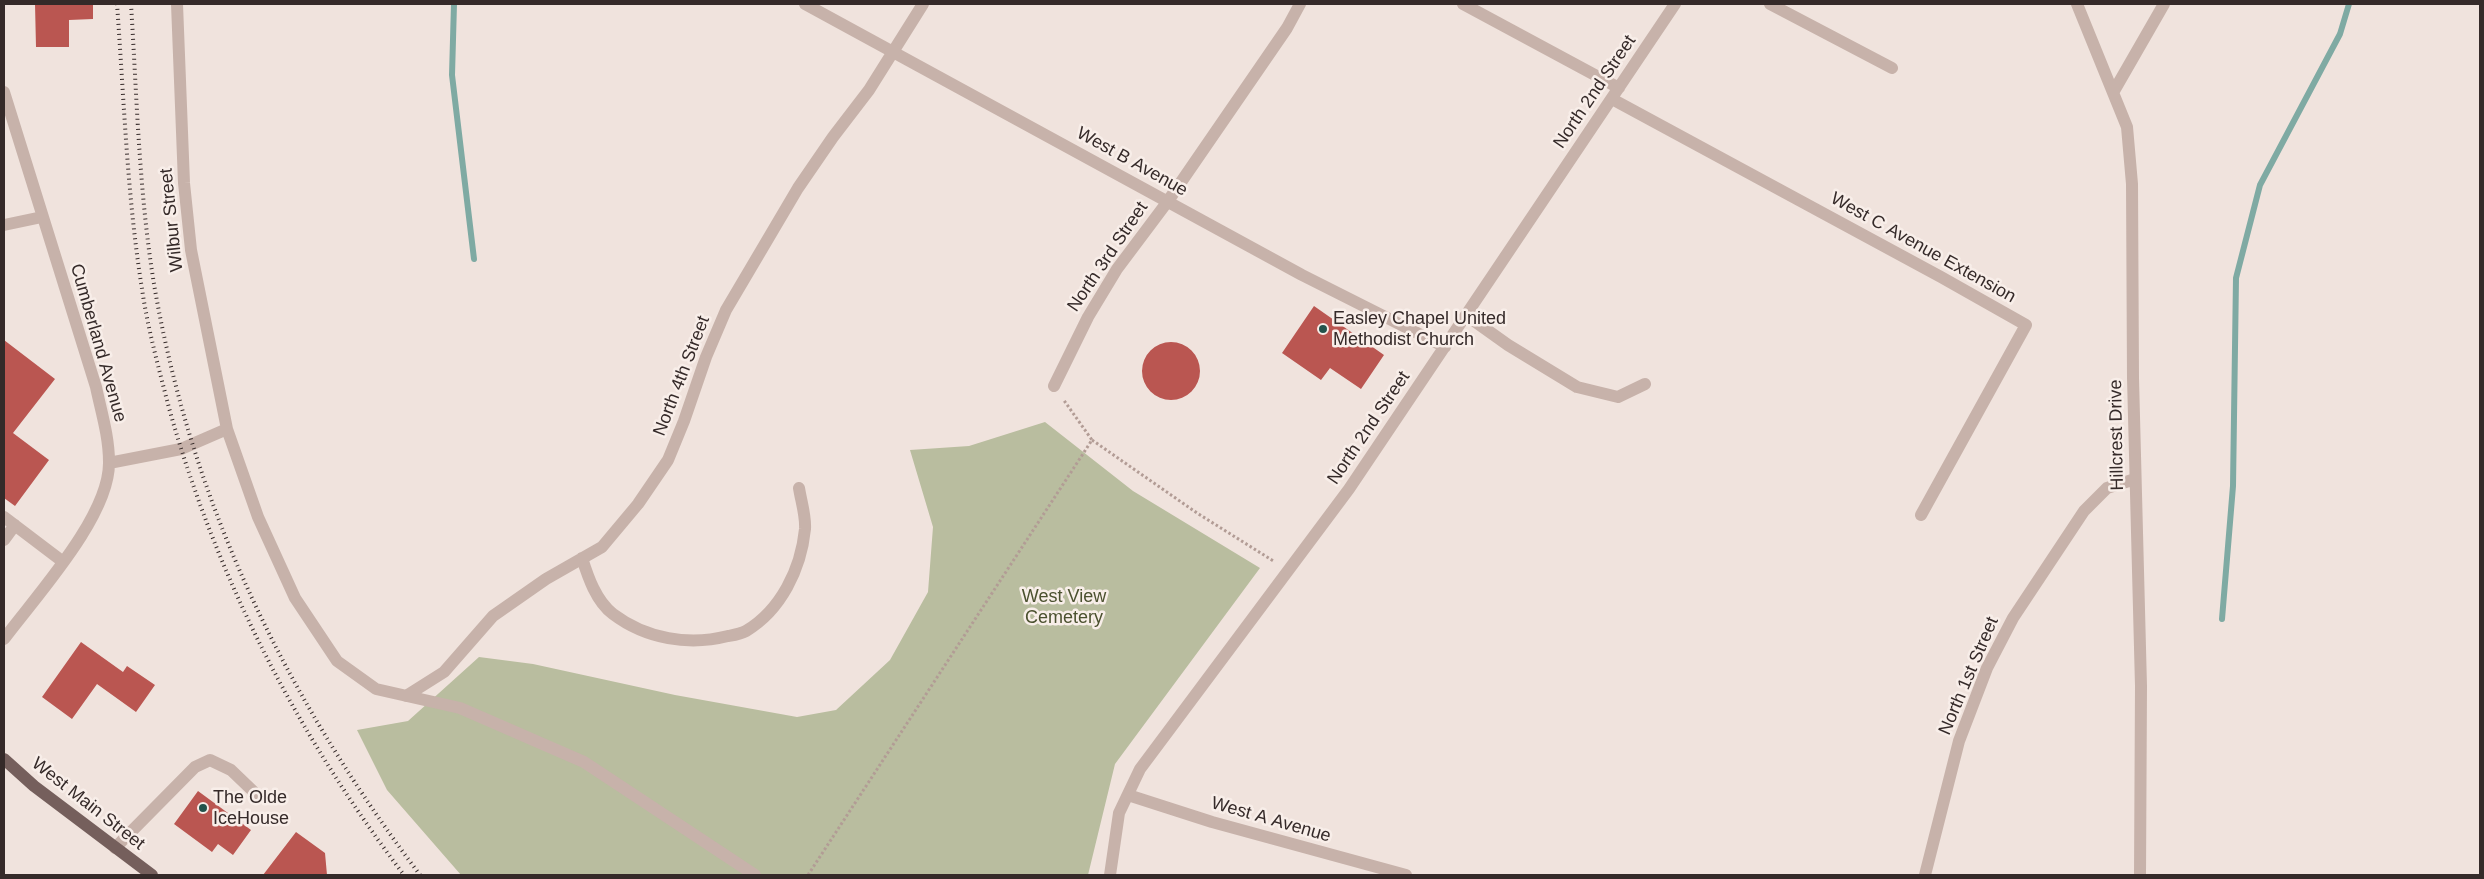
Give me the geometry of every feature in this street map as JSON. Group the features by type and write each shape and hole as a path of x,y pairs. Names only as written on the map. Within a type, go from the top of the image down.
{"main road":[{"name":"West Main Street","path":"4,759 115,848 152,875"}],"street":[{"name":"Wilbur Street","path":"177,4 184,183 191,250 227,429 258,517 295,598 337,661 376,689 460,708 584,762 755,875"},
{"name":"West B Avenue","path":"805,4 1302,275 1444,347"},
{"name":"North 4th Street","path":"406,696 444,672 493,616 546,579 602,547 638,504 668,460 684,421 706,357 726,310 798,188 833,137 869,90 923,4"},
{"name":"North 3rd Street","path":"1054,386 1088,317 1117,269 1168,201 1287,28 1300,4"},
{"path":"1463,4 1616,94"},
{"name":"North 2nd Street","path":"1110,875 1119,813 1140,769 1349,489 1675,4"},
{"path":"1770,4 1892,68"},
{"name":"Hillcrest Drive","path":"2077,4 2114,91 2127,127 2132,184 2135,479 2141,686 2140,875"},
{"path":"2114,91 2164,4"},
{"name":"Cumberland Avenue","path":"4,92 96,387 106,430 109,463 105,487 94,514 4,639"},
{"name":"West C Avenue Extension","path":"1616,94 2026,325 1921,515"},
{"path":"4,225 42,217"},
{"path":"1466,315 1508,345 1577,387 1618,397 1645,384"},
{"path":"109,463 181,449 227,429"},
{"name":"North 1st Street","path":"1925,875 1958,741 1987,668 2013,618 2084,511 2107,488 2135,479"},
{"path":"582,558 590,584 612,613 641,630 675,641 708,641 745,632 767,615 787,589 800,558 805,527 799,488"},
{"path":"4,517 62,561"},
{"path":"4,540 15,525"},
{"path":"115,848 195,767 210,760 231,770 256,794"},
{"name":"West A Avenue","path":"1128,795 1212,822 1406,875"}],"path":[{"path":"1054,386 1092,440 1197,514 1288,570"},
{"path":"808,875 1092,440"}],"green space":[{"name":"West View Cemetery","path":"1045,422 1133,491 1260,568 1115,764 1088,875 461,875 387,790 357,730 408,721 479,657 533,664 675,695 797,717 836,710 890,660 928,592 933,527 910,450 969,446"}],"building":[{"path":"35,4 93,4 93,19 69,20 69,47 36,47"},
{"name":"Easley Chapel United Methodist Church","path":"1314,306 1384,355 1361,389 1330,368 1321,380 1282,353"},
{"path":"4,340 55,379 13,433 49,460 15,506 4,498"},
{"path":"1165,342 1177,342 1192,350 1200,365 1200,377 1192,392 1177,400 1165,400 1150,392 1142,377 1142,365 1150,350"},
{"path":"81,642 123,672 127,666 155,685 136,712 97,684 72,719 42,697"},
{"name":"The Olde IceHouse","path":"198,791 251,830 233,855 218,844 212,852 174,824"},
{"path":"296,832 325,853 327,875 263,875"}],"waterway":[{"path":"454,4 452,75 474,259"},
{"path":"2222,619 2233,486 2236,278 2260,185 2340,34 2349,4"}],"railway":[{"path":"117,4 129,183 142,289 147,319 169,408 188,471 236,594 264,653 329,767 404,875"},
{"path":"131,4 139,147 150,255 155,290 172,371 194,449 221,525 252,599 288,670 328,740 372,808 420,875"}],"place":[{"name":"Easley Chapel United Methodist Church","path":"1323,329"},
{"name":"The Olde IceHouse","path":"203,808"}]}
